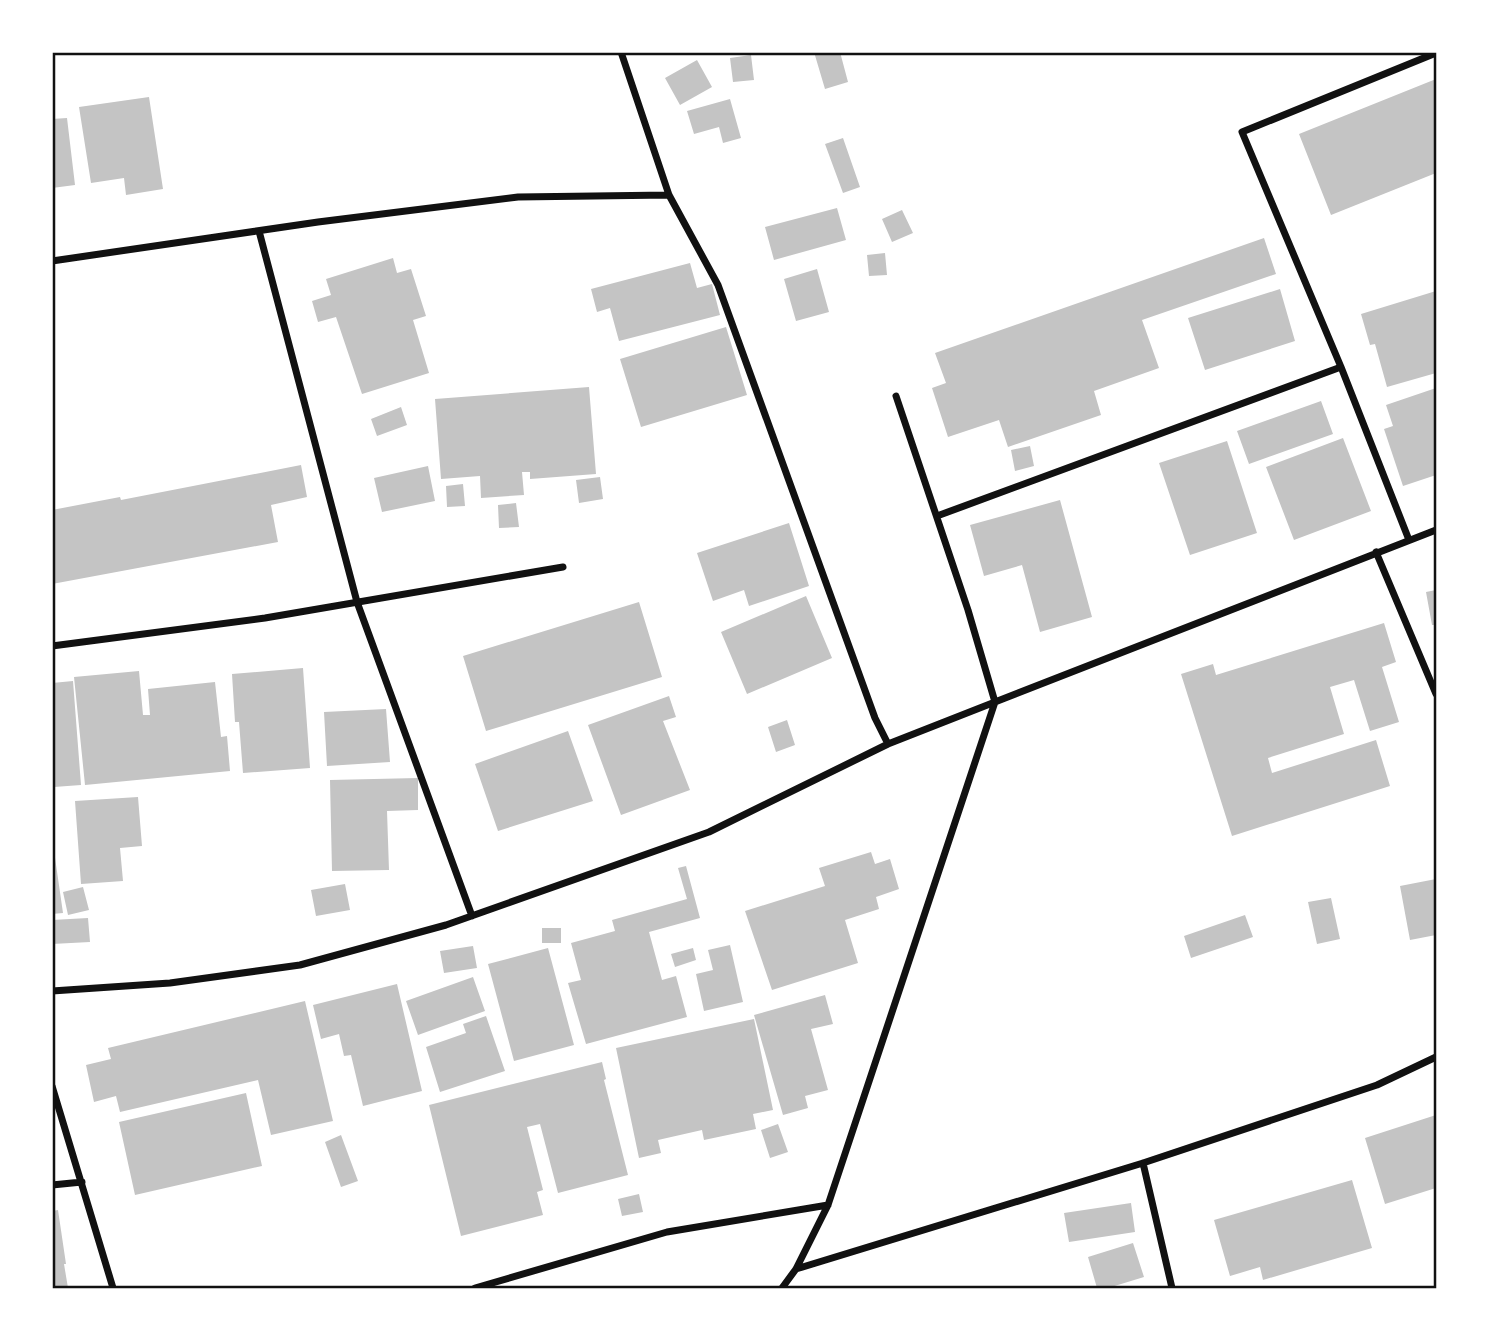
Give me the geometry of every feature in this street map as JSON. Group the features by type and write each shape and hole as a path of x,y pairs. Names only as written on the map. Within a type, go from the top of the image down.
{"street":[{"path":"621,52 669,195 718,285 875,718 888,744"},
{"path":"1409,540 1341,367 1242,131 1437,53"},
{"path":"52,261 518,197 669,195"},
{"path":"260,231 357,602 472,916"},
{"path":"937,516 1341,367"},
{"path":"771,1289 783,1288 796,1269 828,1205 995,702 896,396"},
{"path":"52,991 170,983 300,965 472,916 709,832 888,744 1437,530"},
{"path":"1376,552 1437,694"},
{"path":"52,646 251,620 563,568"},
{"path":"796,1269 1143,1163 1377,1085 1437,1057"},
{"path":"52,1086 113,1289"},
{"path":"1143,1163 1172,1289"},
{"path":"52,1185 82,1182"},
{"path":"475,1289 667,1232 828,1205"}],"building":[{"path":"814,52 840,52 848,82 825,89"},
{"path":"751,55 754,80 733,82 730,58"},
{"path":"697,60 712,87 680,105 665,78"},
{"path":"1436,79 1436,173 1331,215 1299,134"},
{"path":"149,97 163,189 126,195 124,178 91,183 79,107"},
{"path":"730,99 741,138 723,143 719,127 694,134 687,111"},
{"path":"67,118 75,185 52,188 52,119"},
{"path":"843,138 860,187 843,193 825,144"},
{"path":"837,208 846,240 774,260 765,227"},
{"path":"902,210 913,233 892,242 882,219"},
{"path":"1264,238 1276,274 1142,320 1159,368 1094,391 1101,415 1008,447 999,420 948,437 932,388 946,383 935,353"},
{"path":"885,253 887,275 869,276 867,255"},
{"path":"393,258 397,273 411,269 426,316 413,320 429,373 362,394 336,317 318,322 312,301 331,295 326,279"},
{"path":"690,263 697,288 712,284 720,315 619,341 610,308 597,312 591,289"},
{"path":"817,269 829,312 796,321 784,279"},
{"path":"1280,289 1295,341 1205,370 1188,318"},
{"path":"1436,291 1436,373 1387,387 1375,344 1370,345 1361,314"},
{"path":"726,327 747,395 641,427 620,359"},
{"path":"589,387 596,474 530,479 530,472 522,472 524,495 481,498 480,476 441,479 435,399"},
{"path":"1436,388 1436,475 1403,486 1384,429 1393,426 1386,405"},
{"path":"1321,401 1333,434 1249,464 1237,431"},
{"path":"401,407 407,425 377,436 371,419"},
{"path":"1343,438 1371,511 1294,540 1266,467"},
{"path":"1227,441 1257,533 1190,555 1159,463"},
{"path":"1030,446 1034,466 1015,471 1011,450"},
{"path":"301,465 307,497 271,505 278,542 52,584 52,510 120,497 121,500"},
{"path":"428,466 435,501 382,512 374,478"},
{"path":"600,477 603,499 579,503 576,480"},
{"path":"463,484 465,506 447,507 446,486"},
{"path":"1060,500 1092,617 1040,632 1022,565 984,576 970,525"},
{"path":"516,503 519,527 499,528 498,505"},
{"path":"789,523 809,586 749,606 744,590 713,601 697,553"},
{"path":"1436,590 1436,625 1432,625 1426,592"},
{"path":"806,596 832,658 747,694 721,632"},
{"path":"639,602 662,677 486,731 463,656"},
{"path":"1384,623 1396,662 1382,667 1399,722 1370,731 1354,680 1330,687 1344,734 1268,758 1272,773 1376,740 1390,786 1232,836 1181,674 1213,664 1216,675"},
{"path":"303,668 310,768 243,773 239,722 235,722 232,674"},
{"path":"139,671 143,715 150,715 148,689 215,682 221,737 227,736 230,771 85,785 74,677"},
{"path":"73,681 81,785 54,787 52,683"},
{"path":"669,696 676,717 663,721 690,790 621,815 588,725"},
{"path":"386,709 390,762 327,766 324,712"},
{"path":"787,720 795,745 776,752 768,727"},
{"path":"568,731 593,801 498,831 475,764"},
{"path":"418,778 418,810 387,811 389,870 332,871 330,780"},
{"path":"138,797 142,846 120,848 123,881 81,884 75,801"},
{"path":"52,837 63,913 52,914"},
{"path":"871,852 875,864 890,859 899,889 876,897 879,909 845,920 858,963 772,990 745,911 825,886 819,868"},
{"path":"686,866 700,918 649,932 662,980 676,976 687,1017 586,1044 568,983 581,980 571,943 615,931 612,920 687,899 678,868"},
{"path":"1436,879 1436,935 1410,940 1400,886"},
{"path":"345,884 350,910 316,916 311,890"},
{"path":"83,887 89,910 68,915 63,892"},
{"path":"1331,898 1340,939 1317,944 1308,902"},
{"path":"1245,915 1253,937 1191,958 1184,936"},
{"path":"88,918 90,942 52,944 52,920"},
{"path":"542,928 561,928 561,943 542,943"},
{"path":"730,945 743,1002 704,1011 696,974 713,970 708,950"},
{"path":"473,946 477,968 444,973 440,951"},
{"path":"548,948 574,1045 514,1061 488,964"},
{"path":"693,948 696,960 675,967 671,954"},
{"path":"473,977 485,1011 418,1035 406,1001"},
{"path":"397,984 422,1091 363,1106 351,1055 344,1056 339,1034 321,1039 313,1005"},
{"path":"825,995 833,1024 811,1029 828,1090 805,1096 808,1108 783,1115 754,1015"},
{"path":"305,1001 333,1121 271,1135 258,1080 120,1112 116,1096 94,1102 86,1065 111,1059 108,1048"},
{"path":"486,1016 505,1071 440,1092 426,1047 466,1033 463,1024"},
{"path":"754,1019 773,1110 753,1114 756,1129 704,1140 702,1130 658,1140 661,1153 639,1158 616,1048"},
{"path":"602,1062 628,1175 558,1193 540,1124 527,1127 543,1190 537,1192 543,1215 461,1236 429,1105"},
{"path":"246,1093 262,1166 135,1195 119,1122"},
{"path":"1436,1115 1436,1188 1385,1204 1365,1138"},
{"path":"778,1124 788,1152 770,1158 761,1130"},
{"path":"341,1135 358,1181 341,1187 325,1142"},
{"path":"1352,1180 1372,1248 1263,1280 1260,1267 1230,1276 1214,1220"},
{"path":"639,1194 643,1212 622,1216 618,1199"},
{"path":"1131,1203 1135,1232 1069,1242 1064,1213"},
{"path":"58,1210 68,1288 52,1288 52,1211"},
{"path":"1133,1243 1144,1277 1108,1288 1097,1288 1088,1257"}]}
